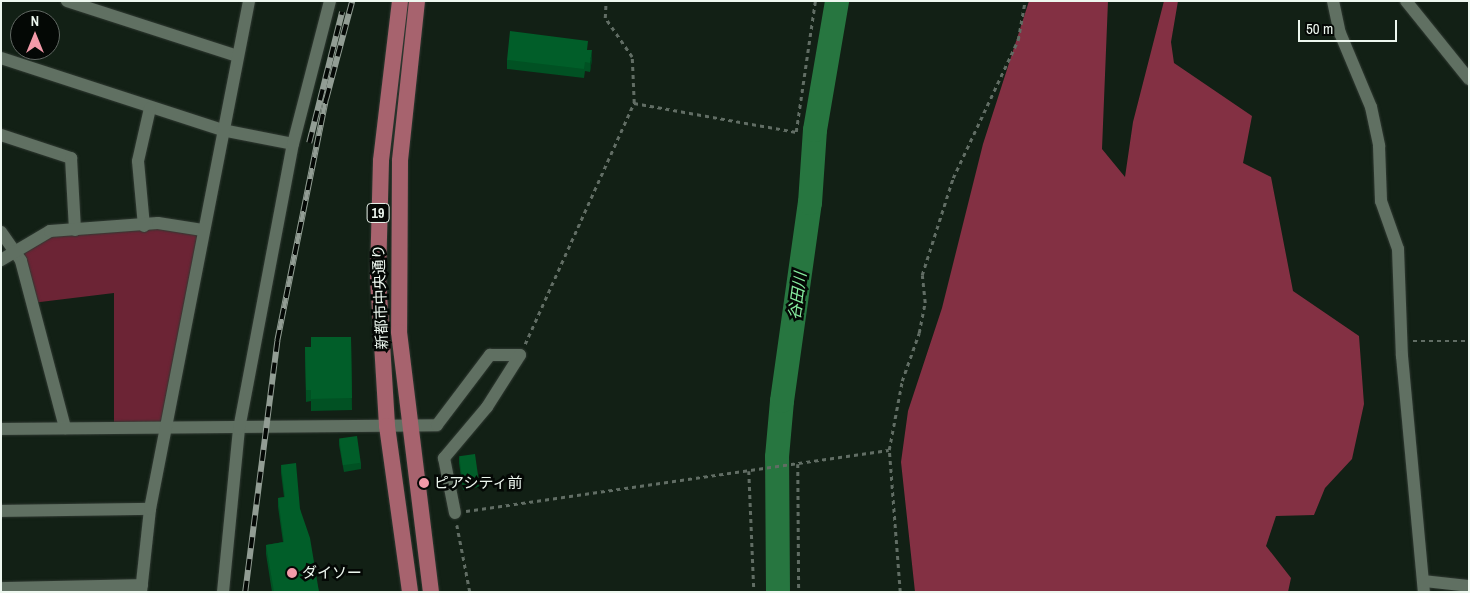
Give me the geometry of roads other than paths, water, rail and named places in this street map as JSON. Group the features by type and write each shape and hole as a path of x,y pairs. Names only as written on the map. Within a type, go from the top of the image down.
{"main road":[{"name":"新都市中央通り","path":"400,1 378,230 387,426 410,592"},
{"name":"新都市中央通り","path":"417,1 405,95 398,227 399,332 407,426 431,592"}],"street":[{"path":"67,1 236,56"},
{"path":"1,588 141,588 150,509 202,230 236,56 249,1"},
{"path":"223,592 239,429 293,144 330,1"},
{"path":"1333,1 1380,146 1381,201 1398,249 1402,340 1424,586 1469,586"},
{"path":"1406,1 1469,79"},
{"path":"1,58 222,130 293,144"},
{"path":"144,226 138,161 150,108"},
{"path":"1,135 71,158 74,230"},
{"path":"1,260 50,231 144,226 202,230"},
{"path":"1,232 15,251 65,428"},
{"path":"1,429 239,429 437,425 490,355 520,355 487,407 444,458 455,513"},
{"path":"1,511 150,509"}],"waterway":[{"name":"谷田川","path":"778,592 777,457 782,401 810,203 815,130 837,1"}],"railway":[{"path":"245,592 277,341 326,99 352,1"},
{"path":"309,143 342,12"}],"place":[{"name":"ピアシティ前","path":"424,483"},
{"name":"ダイソー","path":"292,573"}]}
